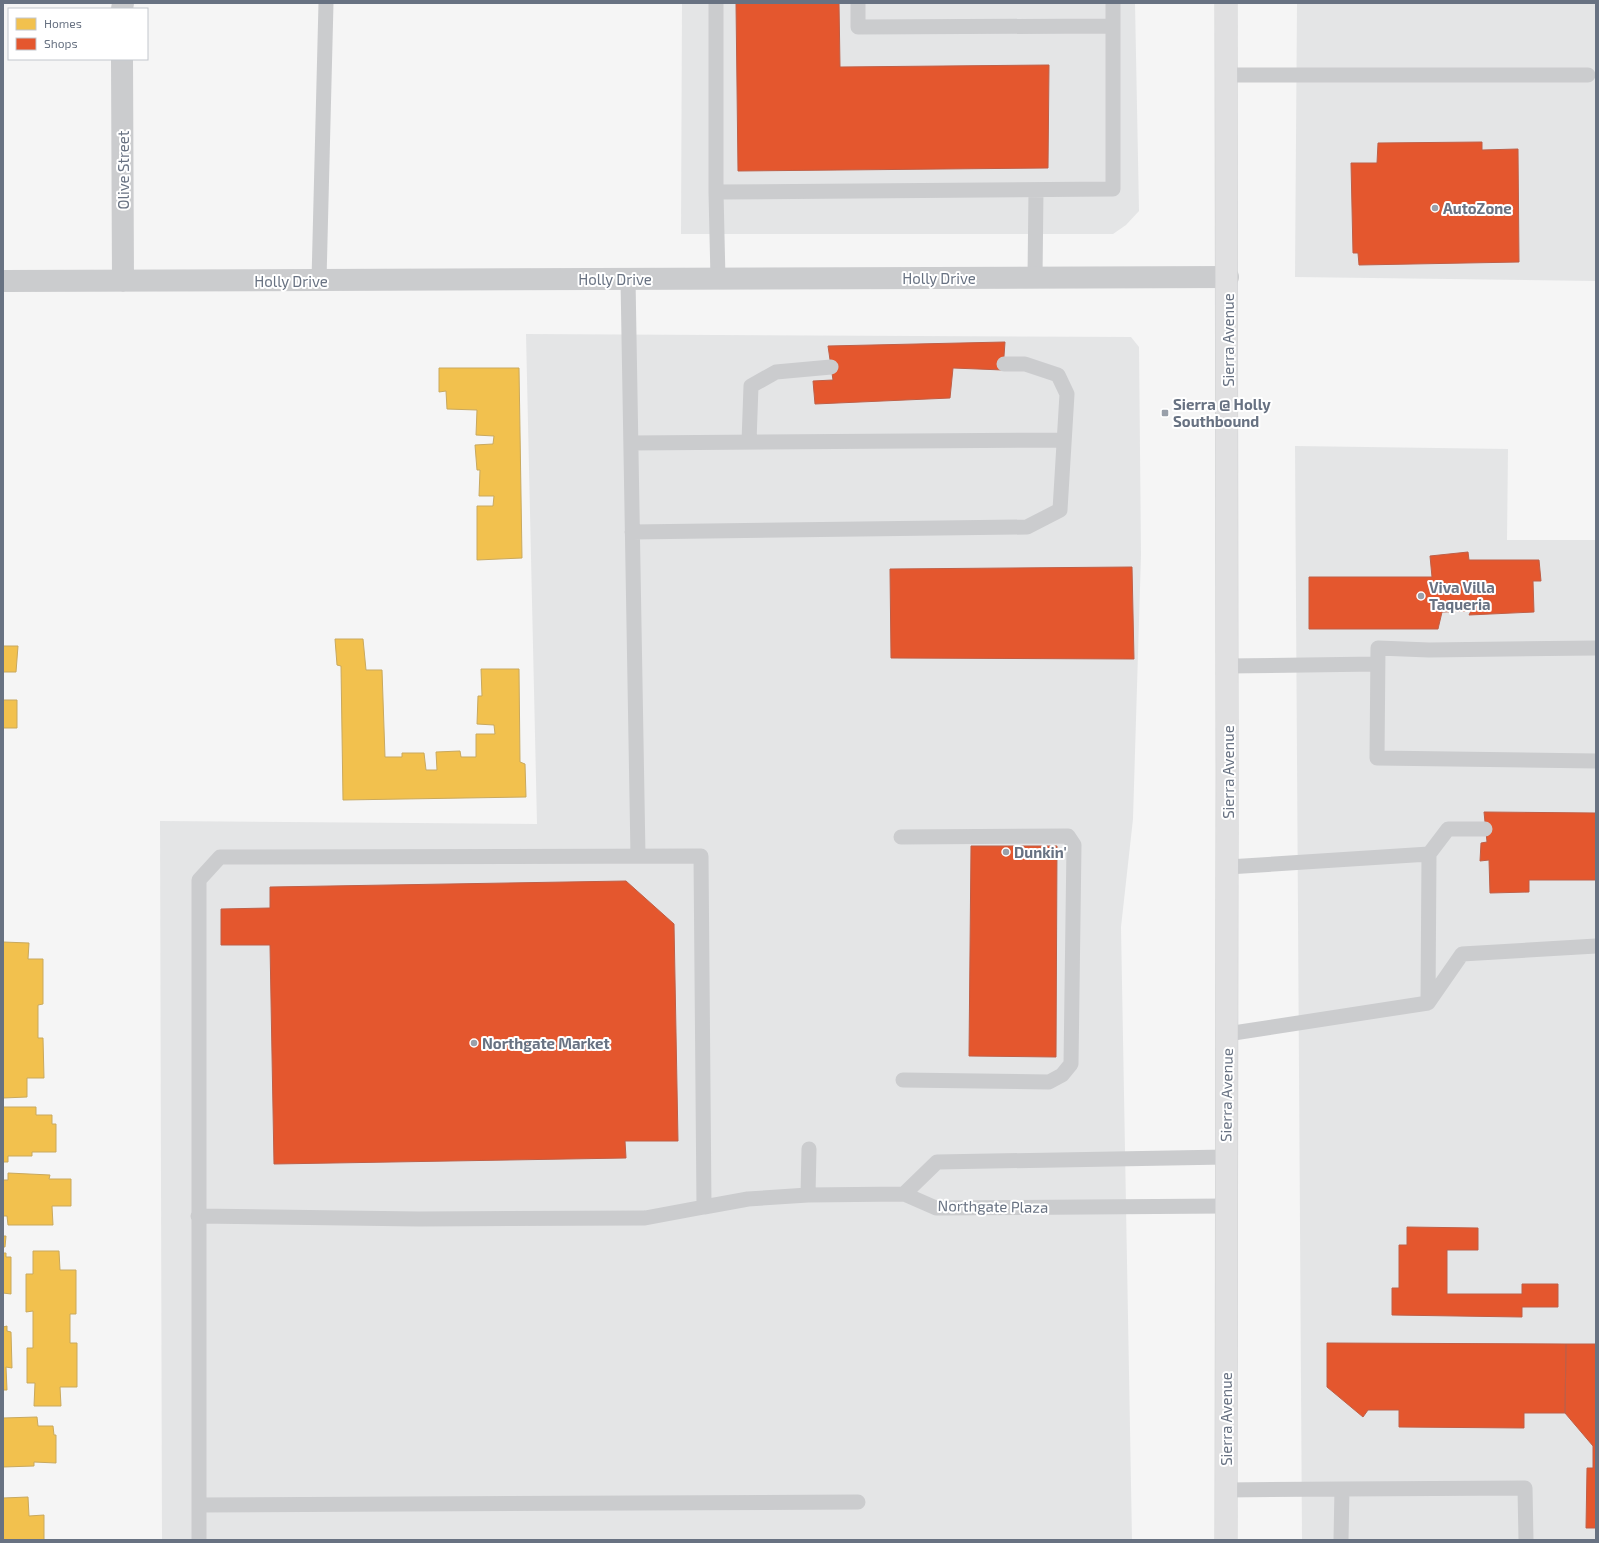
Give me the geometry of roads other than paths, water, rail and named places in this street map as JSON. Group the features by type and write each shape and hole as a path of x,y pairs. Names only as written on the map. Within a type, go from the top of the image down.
{"main road":[{"name":"Sierra Avenue","path":"1226,3 1228,278 1226,1540"}],"street":[{"name":"Olive Street","path":"122,60 123,281"},
{"name":"Holly Drive","path":"3,281 1228,278"}],"lane":[{"path":"319,280 326,3"},
{"path":"716,3 716,192 718,279"},
{"path":"858,3 858,27 1113,26"},
{"path":"716,192 1113,189 1113,3"},
{"path":"1226,75 1588,75"},
{"path":"1035,278 1036,190"},
{"path":"628,279 638,856"},
{"path":"632,532 1027,527 1060,510 1067,394 1058,375 1025,364 1004,364"},
{"path":"749,442 751,386 776,372 831,367"},
{"path":"631,443 1064,440"},
{"path":"1596,648 1430,650 1378,648 1377,664 1377,758 1596,760"},
{"path":"1228,666 1377,664"},
{"path":"1428,1003 1430,854 1448,829 1485,829"},
{"path":"901,838 1068,836 1074,845 1071,1064 1062,1075 1049,1082 904,1080"},
{"path":"1228,867 1430,854"},
{"path":"199,1540 199,880 220,857 701,856 704,1207"},
{"path":"1227,1034 1428,1003 1462,954 1596,946"},
{"path":"808,1195 809,1149"},
{"path":"198,1216 420,1219 645,1218 748,1199 808,1195 904,1194 937,1162 1226,1157"},
{"name":"Northgate Plaza","path":"904,1194 936,1208 1226,1206"},
{"path":"1226,1490 1525,1488 1526,1540"},
{"path":"1341,1540 1342,1490"},
{"path":"199,1505 748,1504 858,1502"}],"place":[{"name":"AutoZone","path":"1435,208"},
{"name":"Sierra @ Holly Southbound","path":"1165,413"},
{"name":"Viva Villa Taqueria","path":"1421,596"},
{"name":"Dunkin'","path":"1006,852"},
{"name":"Northgate Market","path":"474,1043"}]}
